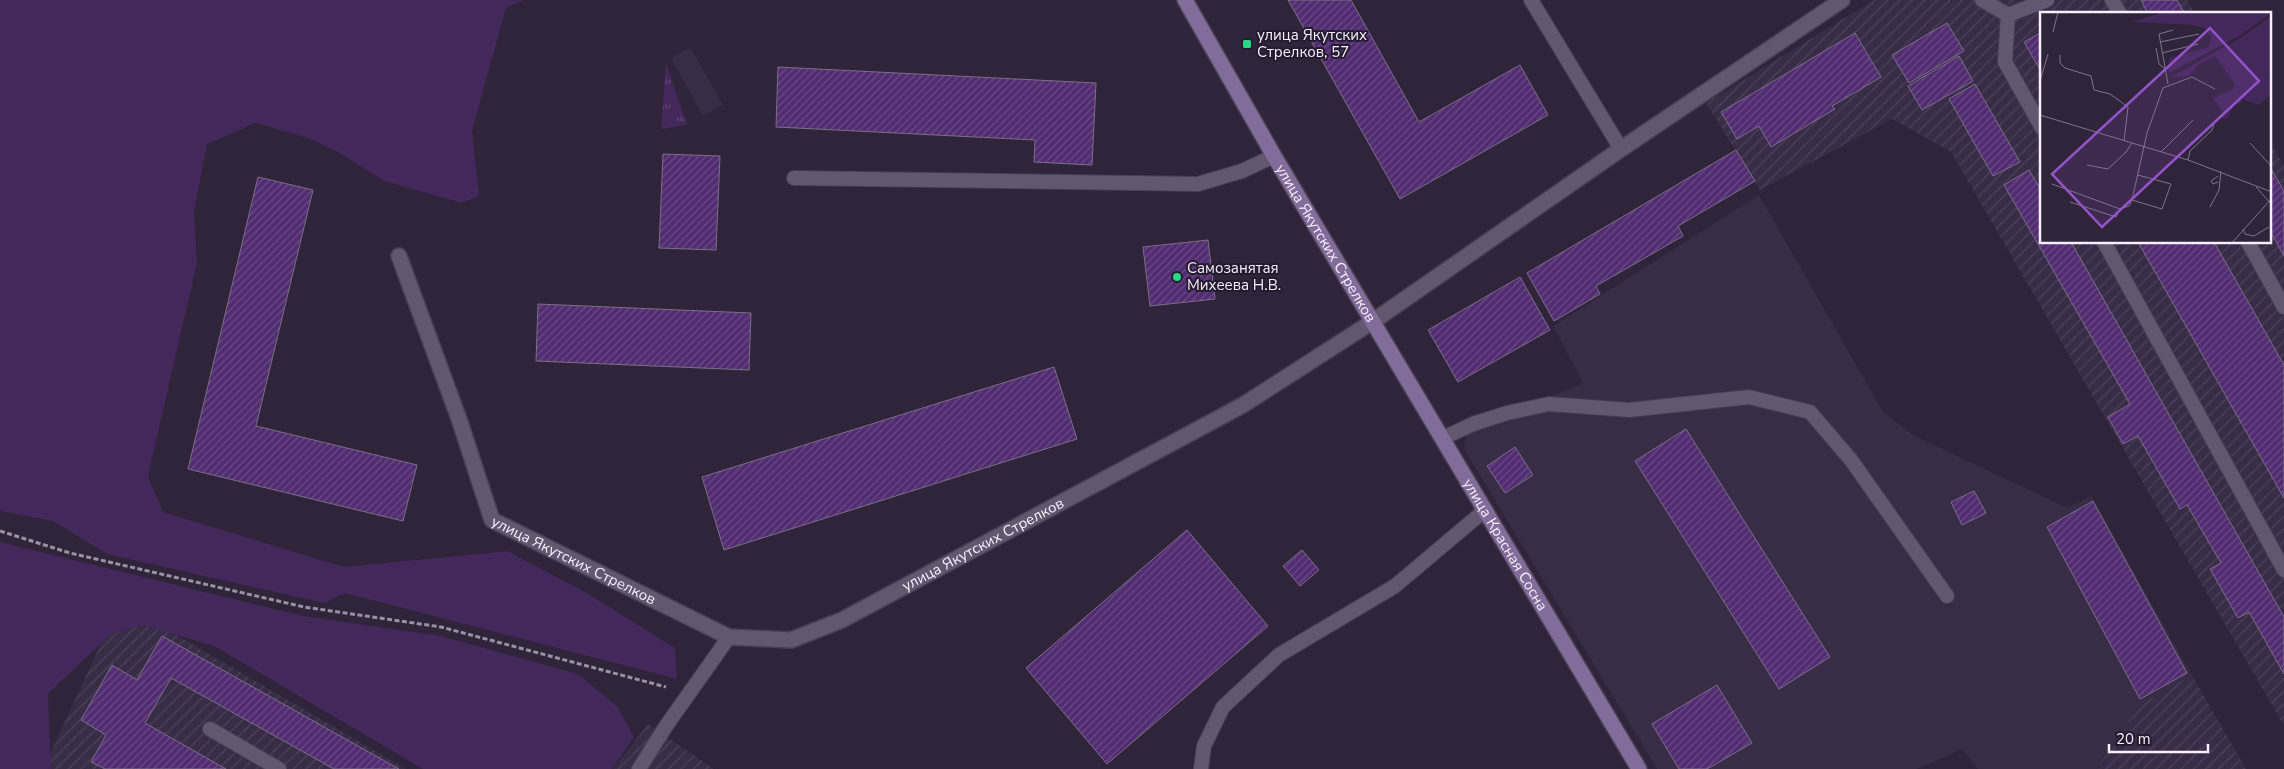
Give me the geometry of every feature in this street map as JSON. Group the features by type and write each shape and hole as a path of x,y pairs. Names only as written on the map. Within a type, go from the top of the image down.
{"street":[{"name":"улица Якутских Стрелков","path":"399,256 459,419 492,520 728,637 791,640 842,620 1243,405 1372,322 1185,0"},
{"path":"1372,322 1621,149 1842,0"},
{"name":"улица Красная Сосна","path":"1372,322 1639,769"}],"lane":[{"path":"1531,0 1621,149"},
{"path":"1982,0 2008,15"},
{"path":"2008,15 2047,0"},
{"path":"2112,0 2119,12"},
{"path":"2008,15 2005,62 2040,124"},
{"path":"794,178 1198,184 1242,172 1274,156"},
{"path":"2105,244 2284,570"},
{"path":"2249,244 2284,307"},
{"path":"1443,438 1473,424 1506,413 1549,404 1629,410 1750,397 1810,412 1851,460 1946,596"},
{"path":"1201,769 1204,746 1212,726 1223,707 1279,655 1395,586 1484,511"},
{"path":"642,767 689,693 728,637"},
{"path":"210,730 279,769"}],"path":[{"path":"0,531 70,553 304,606 441,627 689,693"}],"shaded area":[{"path":"1874,0 2187,0 2194,12 2040,12 2040,244 2272,244 2272,145 2284,166 2284,726 1951,152 1892,119 1760,190 1706,103"},
{"path":"690,47 723,105 703,116 671,58"},
{"path":"1759,195 1883,412 1913,435 2067,508 2091,496 2192,675 2140,705 2096,769 1978,769 1962,749 1917,769 1657,769 1464,449 1469,415 1544,399 1583,383 1553,326"},
{"path":"120,602 406,769 43,769"},
{"path":"2192,675 2246,769 2096,769 2140,705"},
{"path":"648,724 714,769 613,769"}],"green space":[{"path":"0,0 524,0 506,8 472,131 479,196 462,203 384,181 338,152 308,138 256,123 207,144 194,212 197,263 148,476 163,512 344,567 508,551 592,596 675,648 677,679 345,593 324,603 107,554 53,521 0,511"},
{"path":"666,63 687,125 661,129"},
{"path":"0,542 303,616 441,636 578,674 617,706 634,737 612,769 423,769 214,646 143,625 111,634 48,694 51,769 0,769"}],"building":[{"path":"1288,0 1351,0 1419,122 1520,65 1548,115 1400,199"},
{"path":"2141,0 2177,0 2184,12 2147,12"},
{"path":"1947,23 1964,51 1909,83 1892,55"},
{"path":"1855,33 1881,77 1832,106 1835,109 1771,147 1759,126 1737,139 1721,112"},
{"path":"2040,33 2040,70 2024,42"},
{"path":"1959,56 1973,81 1922,110 1908,86"},
{"path":"778,67 1096,83 1092,165 1034,162 1035,140 776,127"},
{"path":"1975,84 2020,162 1993,176 1949,99"},
{"path":"1736,150 1755,181 1678,226 1683,236 1596,286 1600,294 1554,321 1527,273"},
{"path":"663,154 720,156 716,250 659,248"},
{"path":"2029,170 2040,189 2040,244 2072,244 2284,617 2284,674 2249,612 2238,618 2210,569 2221,563 2187,505 2180,509 2138,436 2123,444 2108,417 2130,404 2004,185"},
{"path":"2272,170 2284,191 2284,256 2272,235"},
{"path":"258,177 313,190 256,426 417,465 403,521 188,469"},
{"path":"1208,240 1215,299 1150,306 1143,247"},
{"path":"2139,244 2215,244 2284,365 2284,498"},
{"path":"1520,277 1550,330 1458,382 1428,330"},
{"path":"538,304 751,313 749,370 536,361"},
{"path":"1054,367 1077,439 724,550 702,477"},
{"path":"1686,429 1830,657 1779,689 1635,461"},
{"path":"1515,447 1533,475 1505,493 1487,466"},
{"path":"1974,491 1986,513 1962,525 1951,502"},
{"path":"2093,501 2187,673 2140,699 2047,527"},
{"path":"1187,530 1268,626 1107,764 1026,668"},
{"path":"1302,550 1319,570 1300,586 1283,566"},
{"path":"162,636 399,769 334,769 171,678 145,723 226,769 105,769 91,762 106,735 81,720 112,665 137,680"},
{"path":"1717,685 1752,743 1707,769 1679,769 1652,724"}],"place":[{"name":"улица Якутских Стрелков, 57","path":"1247,44"},
{"name":"Самозанятая Михеева Н.В.","path":"1177,277"}]}
